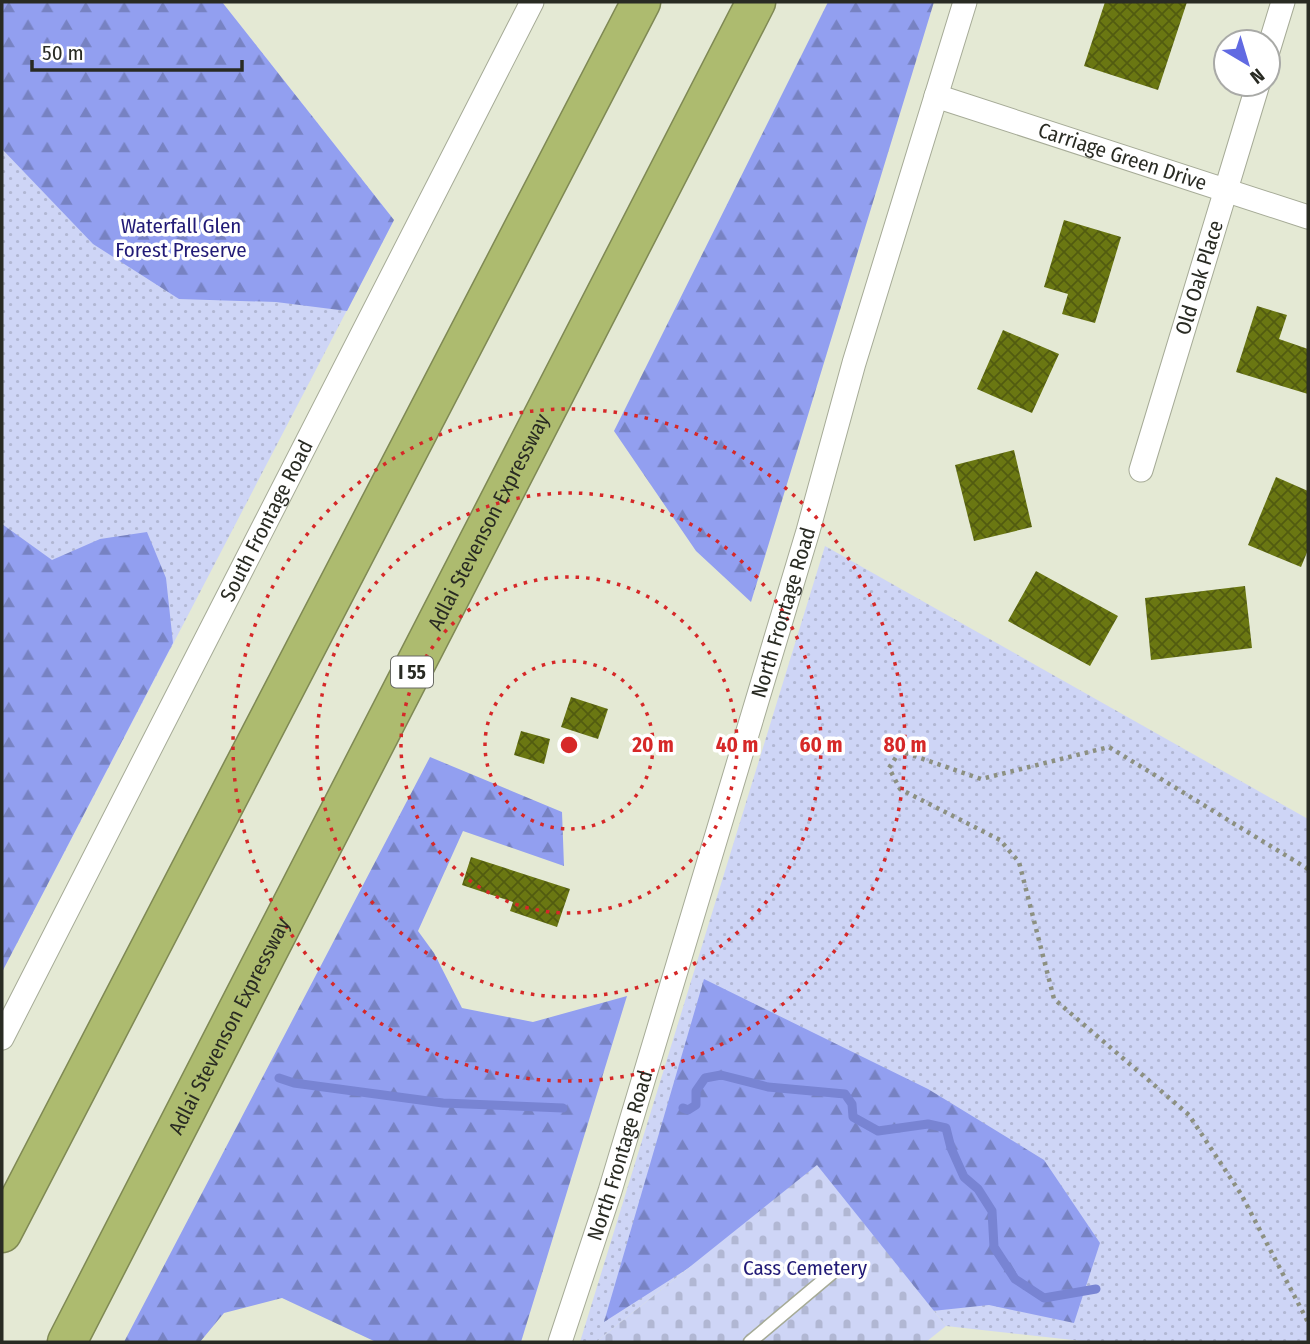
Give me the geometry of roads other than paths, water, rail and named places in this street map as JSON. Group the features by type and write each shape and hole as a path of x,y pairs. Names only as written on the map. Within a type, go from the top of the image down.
{"highway":[{"path":"2,1233 641,2"},
{"name":"Adlai Stevenson Expressway","path":"67,1342 756,2"}],"street":[{"name":"South Frontage Road","path":"2,1038 532,2"},
{"name":"North Frontage Road","path":"560,1342 610,1191 808,531 854,363 965,2"},
{"path":"1275,28 1283,2"},
{"name":"Carriage Green Drive","path":"936,96 1308,217"},
{"name":"Old Oak Place","path":"1141,470 1254,98"}],"lane":[{"path":"750,1342 838,1268"}],"waterway":[{"path":"683,1108 688,1110 696,1105 696,1091 705,1078 721,1075 768,1087 845,1094 852,1104 853,1117 878,1131 928,1124 946,1128 951,1148 964,1177 978,1189 992,1211 994,1247 1015,1279 1044,1298 1096,1289"},
{"path":"279,1078 294,1083 443,1103 563,1108"}],"park label":[{"name":"Waterfall Glen Forest Preserve","path":"181,238"},
{"name":"Cass Cemetery","path":"805,1268"}]}
